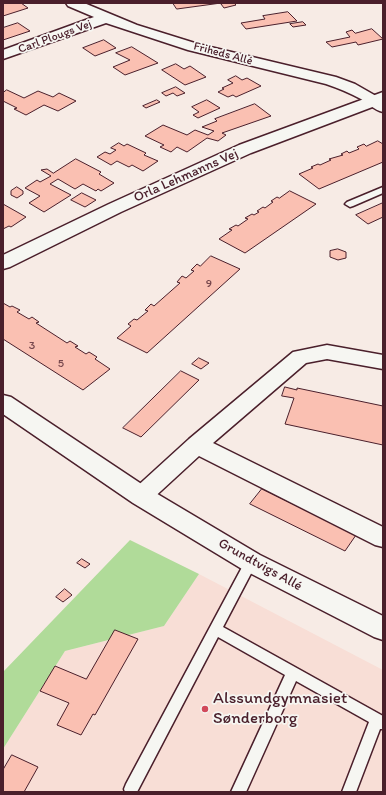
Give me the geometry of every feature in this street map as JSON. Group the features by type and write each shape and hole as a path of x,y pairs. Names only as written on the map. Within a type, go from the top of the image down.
{"street":[{"name":"Friheds Allé","path":"73,3 106,18 233,58 336,81 380,101"},
{"name":"Carl Plougs Vej","path":"3,55 106,18"},
{"name":"Orla Lehmanns Vej","path":"3,263 115,208 245,149 380,101"},
{"path":"141,496 197,445 300,357 327,352 383,362"},
{"name":"Grundtvigs Allé","path":"3,404 141,496 251,562 383,629"},
{"path":"197,445 383,538"}],"lane":[{"path":"350,204 383,190"},
{"path":"131,789 251,562"},
{"path":"215,629 380,721 349,792"},
{"path":"238,792 293,673"}],"shaded area":[{"name":"Alssundgymnasiet Sønderborg","path":"199,574 383,670 383,792 3,792 3,749 65,651 164,626"}],"green space":[{"path":"130,540 199,574 164,626 65,651 3,749 3,672"}],"building":[{"path":"21,3 28,8 3,16 3,4"},
{"path":"173,3 221,3 177,9"},
{"path":"234,3 236,5 224,8 221,4"},
{"path":"288,12 297,21 246,29 241,23 265,19 263,16"},
{"path":"303,22 306,25 293,27 290,24"},
{"path":"18,23 30,31 3,40 3,28"},
{"path":"372,29 383,39 358,45 356,42 332,47 326,42 350,37 346,32 352,30 355,33"},
{"path":"104,40 116,48 95,56 83,48"},
{"path":"132,47 158,63 125,75 113,67 130,60 116,53"},
{"path":"176,64 184,69 190,66 206,77 185,85 162,70"},
{"path":"236,76 242,80 247,78 261,86 236,97 233,95 228,97 218,92 224,89 222,88 233,83 228,80"},
{"path":"176,87 185,93 177,96 173,93 166,96 162,93"},
{"path":"7,90 24,98 38,91 53,97 59,93 76,101 58,111 44,105 26,115 14,109 17,108 3,101 3,93"},
{"path":"157,100 160,102 146,108 143,106"},
{"path":"207,100 220,108 198,118 193,115 199,112 192,107"},
{"path":"255,104 271,116 222,133 226,135 218,141 207,138 187,152 177,147 171,152 160,147 164,145 145,136 163,125 187,135 195,130 208,135 214,131 202,127 217,121 215,119"},
{"path":"378,141 383,144 383,162 319,189 299,174 313,168 311,167 331,160 329,159 343,155 341,154 347,151 349,153 359,149 357,147 364,144 366,146"},
{"path":"119,143 124,146 127,144 146,153 144,155 158,161 143,171 132,165 129,167 117,161 111,165 97,157 105,152 110,154 116,150 111,148"},
{"path":"76,159 101,172 99,174 114,183 101,191 98,189 96,191 83,184 75,189 58,179 50,184 71,195 44,212 29,203 40,196 25,188 37,180 40,182 51,176 41,170 47,169 53,173"},
{"path":"17,187 23,191 23,194 17,198 11,195 11,191"},
{"path":"290,191 316,204 245,253 219,239 232,230 229,229 236,225 238,226 248,219 245,218 259,212 257,211 263,207 265,208 273,202 271,201"},
{"path":"82,193 96,200 85,207 71,200"},
{"path":"383,203 383,217 368,224 356,215"},
{"path":"3,204 26,217 11,227 9,226 3,229"},
{"path":"338,249 346,252 346,258 338,260 330,257 330,251"},
{"path":"211,256 240,269 147,353 117,338 131,326 128,324 134,319 137,320 148,311 145,310 151,304 154,306 180,283 177,282 182,276 186,278 194,271 191,270 197,264 200,266"},
{"path":"3,303 20,310 17,312 29,319 32,317 39,322 36,323 67,343 70,341 78,346 75,347 86,354 89,352 97,357 95,359 110,369 83,390 3,339"},
{"path":"199,358 209,363 201,369 192,364"},
{"path":"181,371 199,380 141,437 123,428"},
{"path":"285,387 297,390 297,388 383,406 383,445 285,424 294,398 282,396"},
{"path":"262,489 356,535 345,551 250,504"},
{"path":"82,559 90,564 85,568 77,563"},
{"path":"65,589 72,595 63,602 56,597"},
{"path":"115,630 138,639 95,715 93,714 81,735 57,725 69,703 40,691 55,666 86,679"},
{"path":"12,755 38,767 24,792 3,792 3,770"}],"place":[{"name":"Alssundgymnasiet Sønderborg","path":"205,709"}]}
